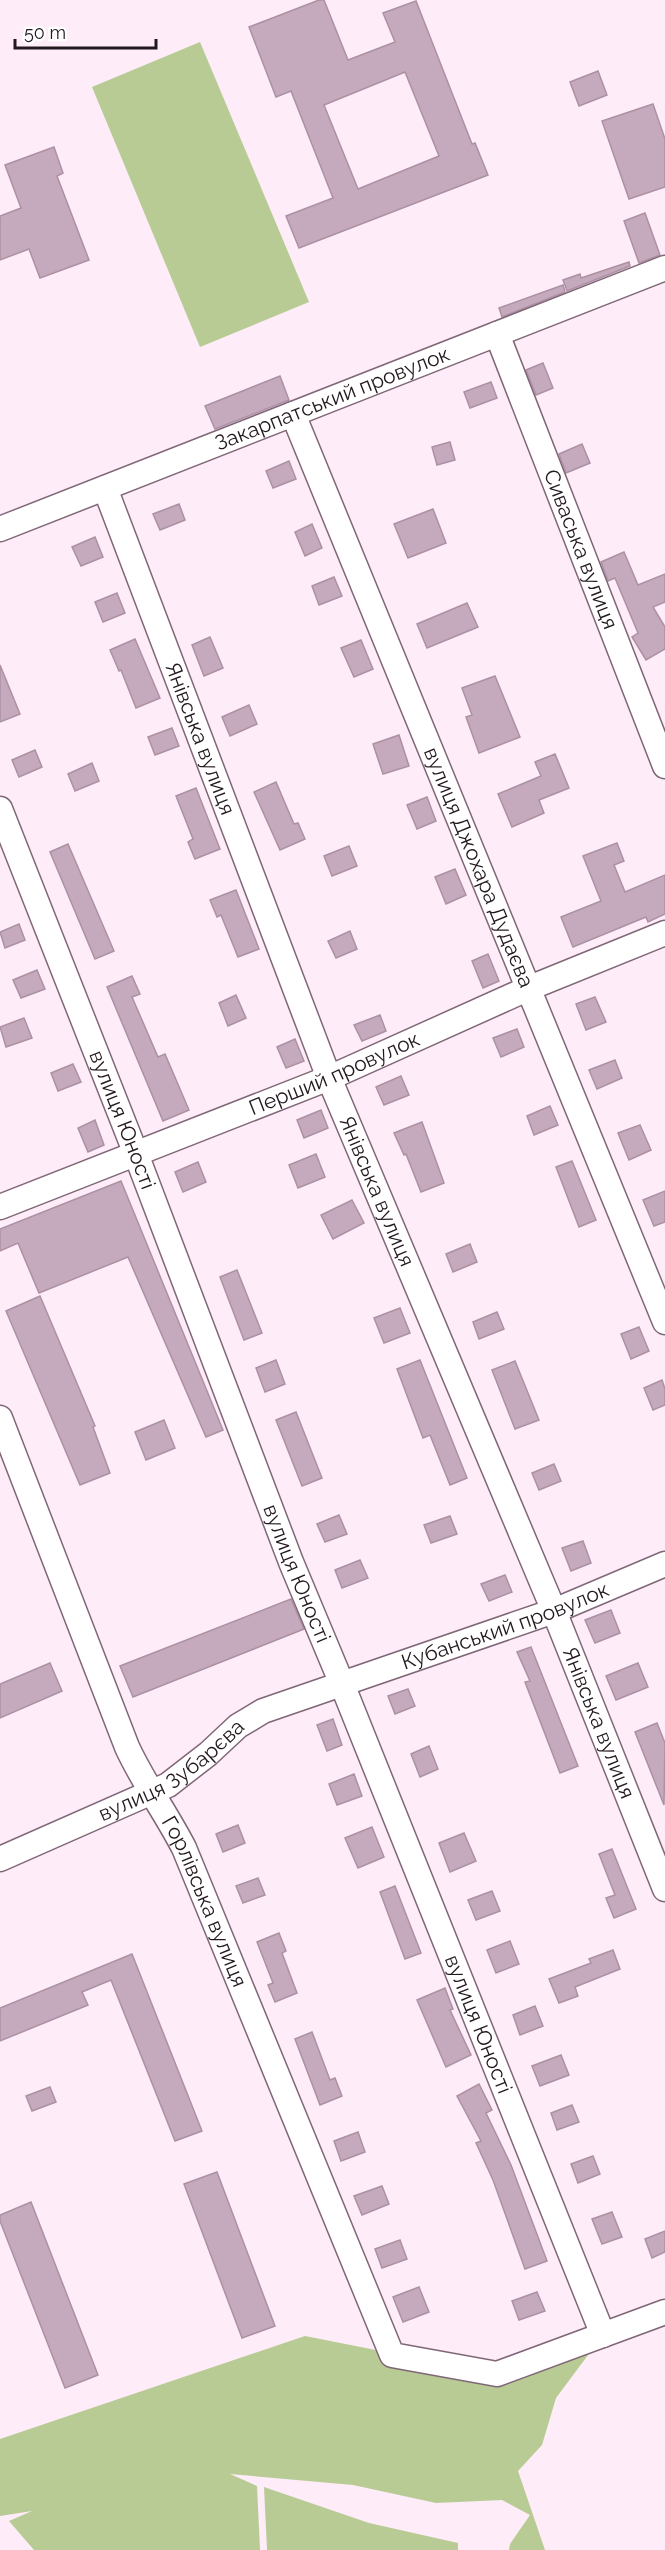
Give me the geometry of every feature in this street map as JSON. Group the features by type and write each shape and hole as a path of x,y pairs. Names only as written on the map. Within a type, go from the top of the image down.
{"street":[{"name":"Закарпатський провулок","path":"0,529 665,268"},
{"name":"Сиваська вулиця","path":"497,334 665,766"},
{"name":"вулиця Джохара Дудаєва","path":"293,414 665,1322"},
{"name":"Янівська вулиця","path":"105,488 329,1078 554,1611 665,1888"},
{"name":"вулиця Юності","path":"0,809 136,1154 291,1562 603,2335"},
{"name":"Перший провулок","path":"0,1207 329,1078 527,989 665,933"},
{"name":"Горлівська вулиця","path":"0,1418 126,1747 152,1794 169,1817 184,1848 392,2355 496,2374 603,2335"},
{"name":"Кубанський провулок","path":"342,1684 554,1611 665,1564"},
{"name":"вулиця Зубарєва","path":"0,1859 152,1794 191,1768 250,1718 342,1684"},
{"path":"603,2335 665,2312"}],"green space":[{"path":"200,42 309,302 200,347 92,87"},
{"path":"603,2335 556,2398 542,2445 518,2471 545,2550 509,2550 510,2544 530,2515 502,2500 436,2503 353,2485 230,2474 257,2486 260,2550 34,2550 9,2521 32,2511 0,2516 0,2439 305,2336 497,2374"},
{"path":"264,2487 369,2523 458,2543 458,2550 267,2550"}],"building":[{"path":"324,0 348,60 395,42 383,13 416,1 472,144 475,143 488,175 299,248 286,216 333,198 291,91 276,97 249,27","holes":["405,72 439,156 358,189 324,105"]},
{"path":"598,71 607,95 579,106 570,82"},
{"path":"653,104 665,139 665,187 629,199 602,121"},
{"path":"54,147 63,173 57,176 89,260 40,278 29,249 0,260 0,216 21,208 5,165"},
{"path":"645,213 660,255 639,263 624,221"},
{"path":"629,262 630,266 567,291 563,280 580,274 581,278"},
{"path":"563,285 565,292 502,317 499,308"},
{"path":"543,363 553,388 536,395 526,370"},
{"path":"280,376 289,400 215,429 205,406"},
{"path":"491,382 497,398 470,408 464,392"},
{"path":"450,442 455,460 437,465 432,447"},
{"path":"582,444 590,463 566,473 559,454"},
{"path":"289,461 296,479 273,488 266,471"},
{"path":"179,504 185,520 160,530 153,514"},
{"path":"433,509 446,543 408,558 394,524"},
{"path":"312,524 322,548 305,556 295,532"},
{"path":"95,537 103,557 81,566 72,547"},
{"path":"624,552 638,585 665,574 665,602 653,607 665,627 665,649 646,660 632,637 638,633 615,578 608,581 601,562"},
{"path":"334,577 342,596 319,605 312,586"},
{"path":"117,593 125,613 103,622 95,602"},
{"path":"467,603 478,627 427,648 417,624"},
{"path":"210,637 223,668 204,676 192,645"},
{"path":"135,639 160,698 136,708 121,670 119,671 110,650"},
{"path":"361,640 373,669 354,677 341,648"},
{"path":"0,665 20,714 0,722"},
{"path":"495,676 520,737 479,753 466,717 472,715 462,688"},
{"path":"249,705 257,724 230,736 222,717"},
{"path":"172,728 179,746 155,755 148,737"},
{"path":"399,735 409,766 383,774 373,744"},
{"path":"35,750 42,767 19,777 12,760"},
{"path":"555,754 569,788 539,800 544,813 512,827 498,794 541,776 535,762"},
{"path":"92,763 99,781 75,791 68,774"},
{"path":"276,782 294,824 298,823 305,839 280,850 254,792"},
{"path":"196,788 220,849 195,859 188,842 193,839 176,796"},
{"path":"427,797 436,821 417,829 407,805"},
{"path":"617,843 624,861 614,865 625,892 665,875 665,914 648,922 646,917 573,947 561,917 601,901 583,856"},
{"path":"68,844 114,951 95,959 50,852"},
{"path":"349,846 357,866 332,876 324,856"},
{"path":"455,869 466,895 446,904 435,877"},
{"path":"236,890 259,949 238,957 221,915 217,917 210,900"},
{"path":"19,924 25,940 5,948 0,932"},
{"path":"350,931 357,949 336,958 328,941"},
{"path":"488,954 499,981 483,988 472,961"},
{"path":"37,970 45,989 21,998 13,980"},
{"path":"132,976 140,994 132,997 158,1057 165,1054 189,1110 163,1121 107,987"},
{"path":"236,995 246,1018 228,1026 219,1003"},
{"path":"595,997 606,1022 586,1030 576,1004"},
{"path":"380,1015 386,1031 362,1041 354,1025"},
{"path":"24,1018 32,1038 6,1047 0,1027"},
{"path":"517,1029 524,1047 501,1057 493,1038"},
{"path":"295,1039 304,1061 286,1068 277,1047"},
{"path":"615,1060 622,1078 597,1089 589,1070"},
{"path":"73,1064 81,1082 58,1091 51,1073"},
{"path":"401,1076 409,1095 384,1105 376,1087"},
{"path":"550,1106 558,1125 534,1135 527,1116"},
{"path":"321,1110 328,1128 304,1138 297,1120"},
{"path":"95,1120 104,1145 88,1152 78,1128"},
{"path":"422,1122 444,1183 421,1192 406,1154 404,1155 394,1133"},
{"path":"640,1125 651,1150 629,1160 618,1133"},
{"path":"316,1154 325,1177 298,1188 289,1165"},
{"path":"572,1161 596,1220 579,1227 556,1167"},
{"path":"198,1162 206,1182 183,1192 175,1172"},
{"path":"121,1181 223,1430 206,1437 128,1257 39,1293 18,1243 0,1251 0,1229"},
{"path":"665,1191 665,1222 654,1226 643,1200"},
{"path":"352,1200 364,1223 333,1239 321,1215"},
{"path":"470,1244 477,1262 453,1272 446,1254"},
{"path":"237,1270 262,1333 244,1340 220,1277"},
{"path":"40,1296 95,1426 93,1427 110,1473 80,1485 6,1311"},
{"path":"400,1308 410,1333 384,1343 374,1318"},
{"path":"497,1312 504,1329 479,1339 473,1322"},
{"path":"639,1327 649,1351 631,1359 621,1334"},
{"path":"276,1360 285,1384 265,1392 256,1368"},
{"path":"420,1360 467,1478 450,1485 430,1435 423,1438 397,1369"},
{"path":"515,1361 539,1420 515,1429 492,1370"},
{"path":"662,1380 665,1389 665,1405 653,1410 644,1388"},
{"path":"296,1412 322,1478 302,1486 276,1420"},
{"path":"164,1420 175,1448 146,1460 135,1432"},
{"path":"554,1464 561,1481 539,1490 532,1473"},
{"path":"339,1515 347,1534 325,1542 317,1524"},
{"path":"450,1516 457,1534 431,1543 424,1525"},
{"path":"583,1541 591,1563 571,1571 562,1548"},
{"path":"360,1560 368,1578 342,1588 335,1570"},
{"path":"505,1575 512,1592 489,1601 481,1584"},
{"path":"291,1599 304,1629 133,1697 120,1666"},
{"path":"611,1610 620,1633 595,1643 585,1620"},
{"path":"531,1647 578,1766 560,1773 525,1682 530,1681 517,1652"},
{"path":"50,1663 62,1691 0,1718 0,1684"},
{"path":"638,1663 648,1687 616,1700 606,1676"},
{"path":"408,1689 415,1706 395,1714 388,1696"},
{"path":"333,1719 342,1745 327,1751 317,1725"},
{"path":"657,1723 665,1743 664,1805 635,1732"},
{"path":"429,1746 438,1769 420,1777 411,1754"},
{"path":"354,1774 362,1796 337,1805 329,1784"},
{"path":"238,1825 245,1843 223,1852 216,1834"},
{"path":"372,1827 384,1857 358,1868 345,1838"},
{"path":"464,1833 476,1861 450,1872 439,1843"},
{"path":"612,1849 636,1909 614,1918 606,1898 615,1895 599,1854"},
{"path":"258,1878 265,1895 243,1903 236,1886"},
{"path":"395,1886 421,1953 405,1959 380,1892"},
{"path":"492,1891 500,1911 476,1920 468,1900"},
{"path":"279,1933 286,1951 282,1953 297,1993 275,2002 268,1985 273,1983 257,1942"},
{"path":"510,1941 519,1964 496,1973 487,1950"},
{"path":"613,1950 620,1969 575,1987 578,1996 559,2003 549,1979 591,1963 589,1959"},
{"path":"132,1954 202,2131 175,2141 111,1980 82,1992 88,2005 0,2041 0,2008"},
{"path":"445,1988 453,2009 450,2010 471,2055 446,2067 417,2000"},
{"path":"535,2006 543,2026 520,2035 513,2015"},
{"path":"312,2032 330,2080 335,2078 342,2096 320,2105 295,2039"},
{"path":"561,2055 569,2075 540,2086 532,2066"},
{"path":"479,2084 492,2110 486,2113 511,2165 547,2261 525,2269 493,2180 476,2143 481,2141 457,2096"},
{"path":"50,2087 56,2102 32,2111 26,2096"},
{"path":"572,2105 579,2122 557,2130 551,2113"},
{"path":"358,2132 365,2152 341,2161 334,2141"},
{"path":"593,2156 600,2174 578,2183 571,2164"},
{"path":"217,2172 275,2326 242,2338 184,2184"},
{"path":"382,2186 389,2204 362,2215 354,2196"},
{"path":"31,2202 98,2375 65,2388 0,2221 0,2215"},
{"path":"612,2212 622,2237 602,2244 592,2219"},
{"path":"665,2231 665,2252 652,2258 645,2239"},
{"path":"400,2240 407,2259 382,2268 375,2249"},
{"path":"419,2287 429,2312 403,2322 393,2297"},
{"path":"537,2292 545,2311 519,2320 512,2301"}]}
